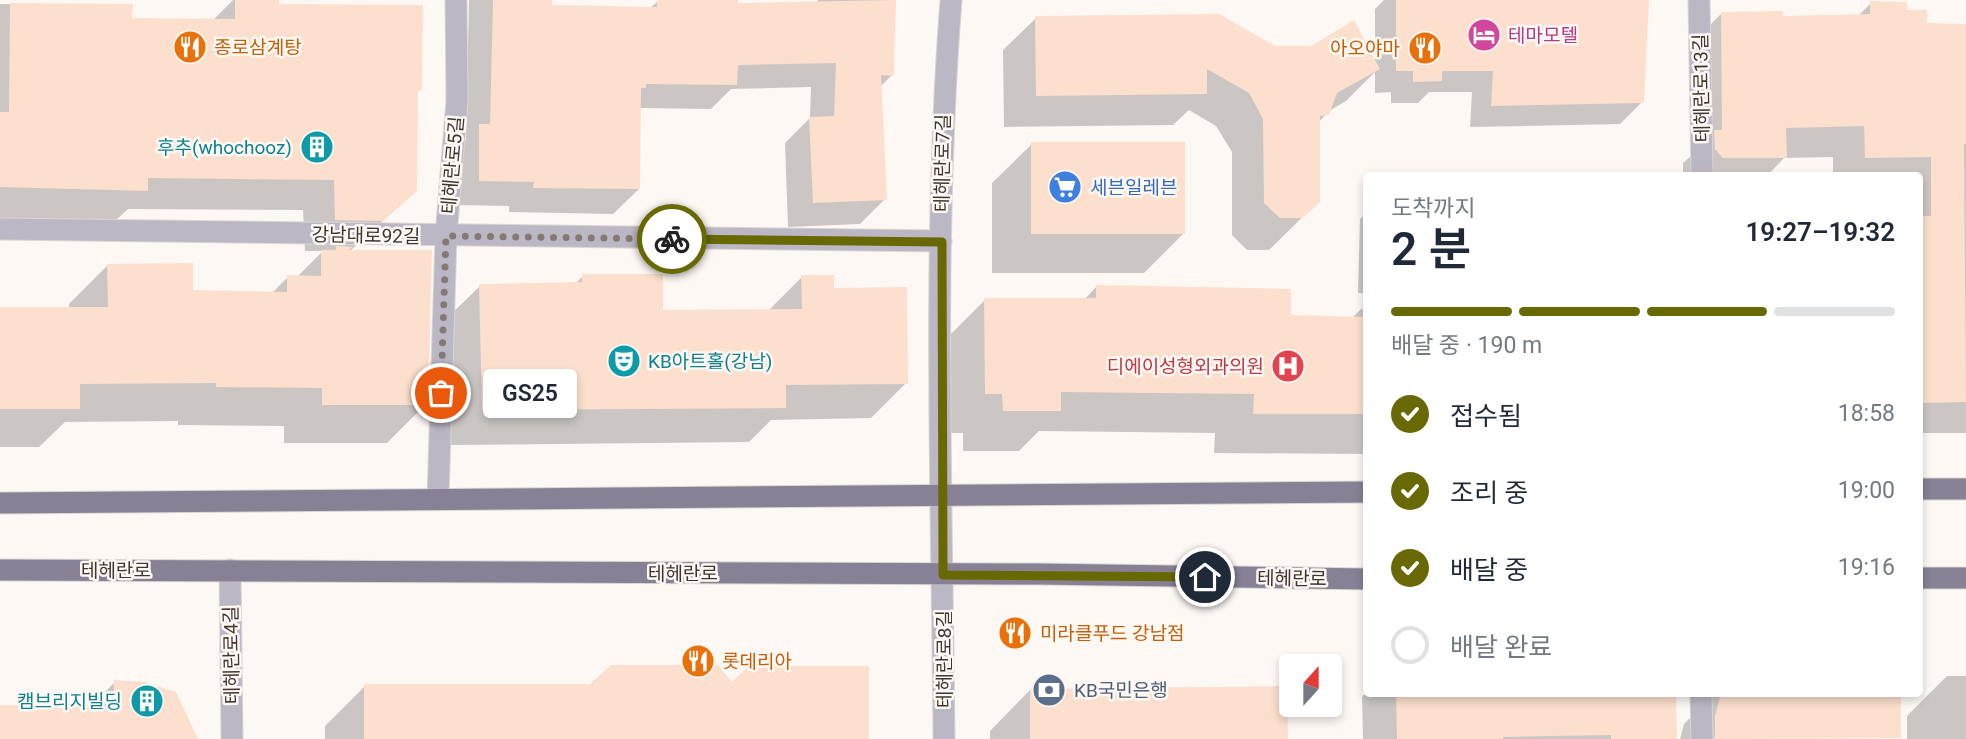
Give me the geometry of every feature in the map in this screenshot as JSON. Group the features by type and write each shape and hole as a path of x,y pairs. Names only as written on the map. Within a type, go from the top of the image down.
{"main road":[{"path":"1923,489 1966,489"},
{"path":"0,503 1363,492"},
{"name":"테헤란로","path":"0,570 1363,579"},
{"path":"1923,578 1966,578"}],"street":[{"name":"테헤란로5길","path":"438,498 446,236 457,101 456,0"},
{"name":"테헤란로7길","path":"942,495 943,104 951,0"},
{"name":"테헤란로13길","path":"1699,0 1702,172"},
{"name":"강남대로92길","path":"0,229 942,242"},
{"name":"테헤란로8길","path":"942,495 944,739"},
{"name":"테헤란로4길","path":"230,570 232,739"},
{"path":"1701,697 1702,739"}],"building":[{"path":"235,0 279,0 279,4 423,5 422,90 418,90 417,191 383,221 335,220 334,180 148,178 148,191 0,187 0,112 9,112 10,3 133,4 132,18 235,19"},
{"path":"493,0 552,0 552,5 657,7 657,0 738,0 738,3 896,0 894,76 881,75 887,200 813,203 809,117 834,116 836,63 738,65 737,85 646,84 646,88 641,88 640,189 533,188 534,182 479,181 479,124 490,124"},
{"path":"1396,0 1649,0 1644,103 1491,106 1493,71 1442,71 1442,81 1413,82 1413,71 1396,71"},
{"path":"1870,1 1907,2 1907,10 1927,10 1927,23 1966,24 1966,402 1923,403 1923,216 1931,216 1931,157 1865,158 1864,126 1786,128 1787,158 1723,158 1715,149 1714,130 1722,130 1721,12 1783,11 1783,16 1870,14"},
{"path":"1219,14 1275,46 1311,46 1354,20 1380,69 1337,93 1329,115 1320,116 1320,202 1303,218 1280,218 1264,203 1263,119 1249,93 1207,69 1207,94 1036,96 1035,16"},
{"path":"1031,142 1185,142 1185,234 1031,234"},
{"path":"336,246 353,247 348,250 432,250 428,405 322,405 322,388 216,387 216,383 80,384 80,409 0,409 0,307 108,307 107,264 193,263 193,290 287,292 287,275 321,276 321,250 336,250"},
{"path":"582,274 663,274 663,310 802,309 801,275 834,275 834,288 907,287 908,384 786,385 786,408 482,410 479,284 582,282"},
{"path":"1096,285 1291,289 1291,315 1363,317 1363,414 1253,414 1254,394 1061,392 1061,411 1003,411 1002,394 985,394 984,298 1096,298"},
{"path":"611,665 718,665 732,682 749,666 869,666 869,739 364,739 364,684 590,684"},
{"path":"114,680 144,682 176,692 198,739 0,739 0,705 113,707"},
{"path":"1279,686 1279,718 1288,718 1288,739 1030,739 1030,689"},
{"path":"1396,697 1676,697 1677,739 1611,739 1611,735 1397,739"},
{"path":"1720,697 1901,697 1901,738 1715,739 1715,716"}],"way so far":[{"path":"441,393 446,236 672,239"}],"place":[{"name":"테마모텔","path":"1484,35"},
{"name":"종로삼계탕","path":"190,47"},
{"name":"아오야마","path":"1425,48"},
{"name":"후추(whochooz)","path":"317,147"},
{"name":"세븐일레븐","path":"1065,187"},
{"name":"KB아트홀(강남)","path":"624,361"},
{"name":"디에이성형외과의원","path":"1288,366"},
{"name":"GS25","path":"441,393"},
{"name":"미라클푸드 강남점","path":"1015,633"},
{"name":"롯데리아","path":"698,661"},
{"name":"KB국민은행","path":"1049,690"},
{"name":"캠브리지빌딩","path":"147,701"}],"route":[{"path":"672,239 942,242 943,575 1205,577"}]}
